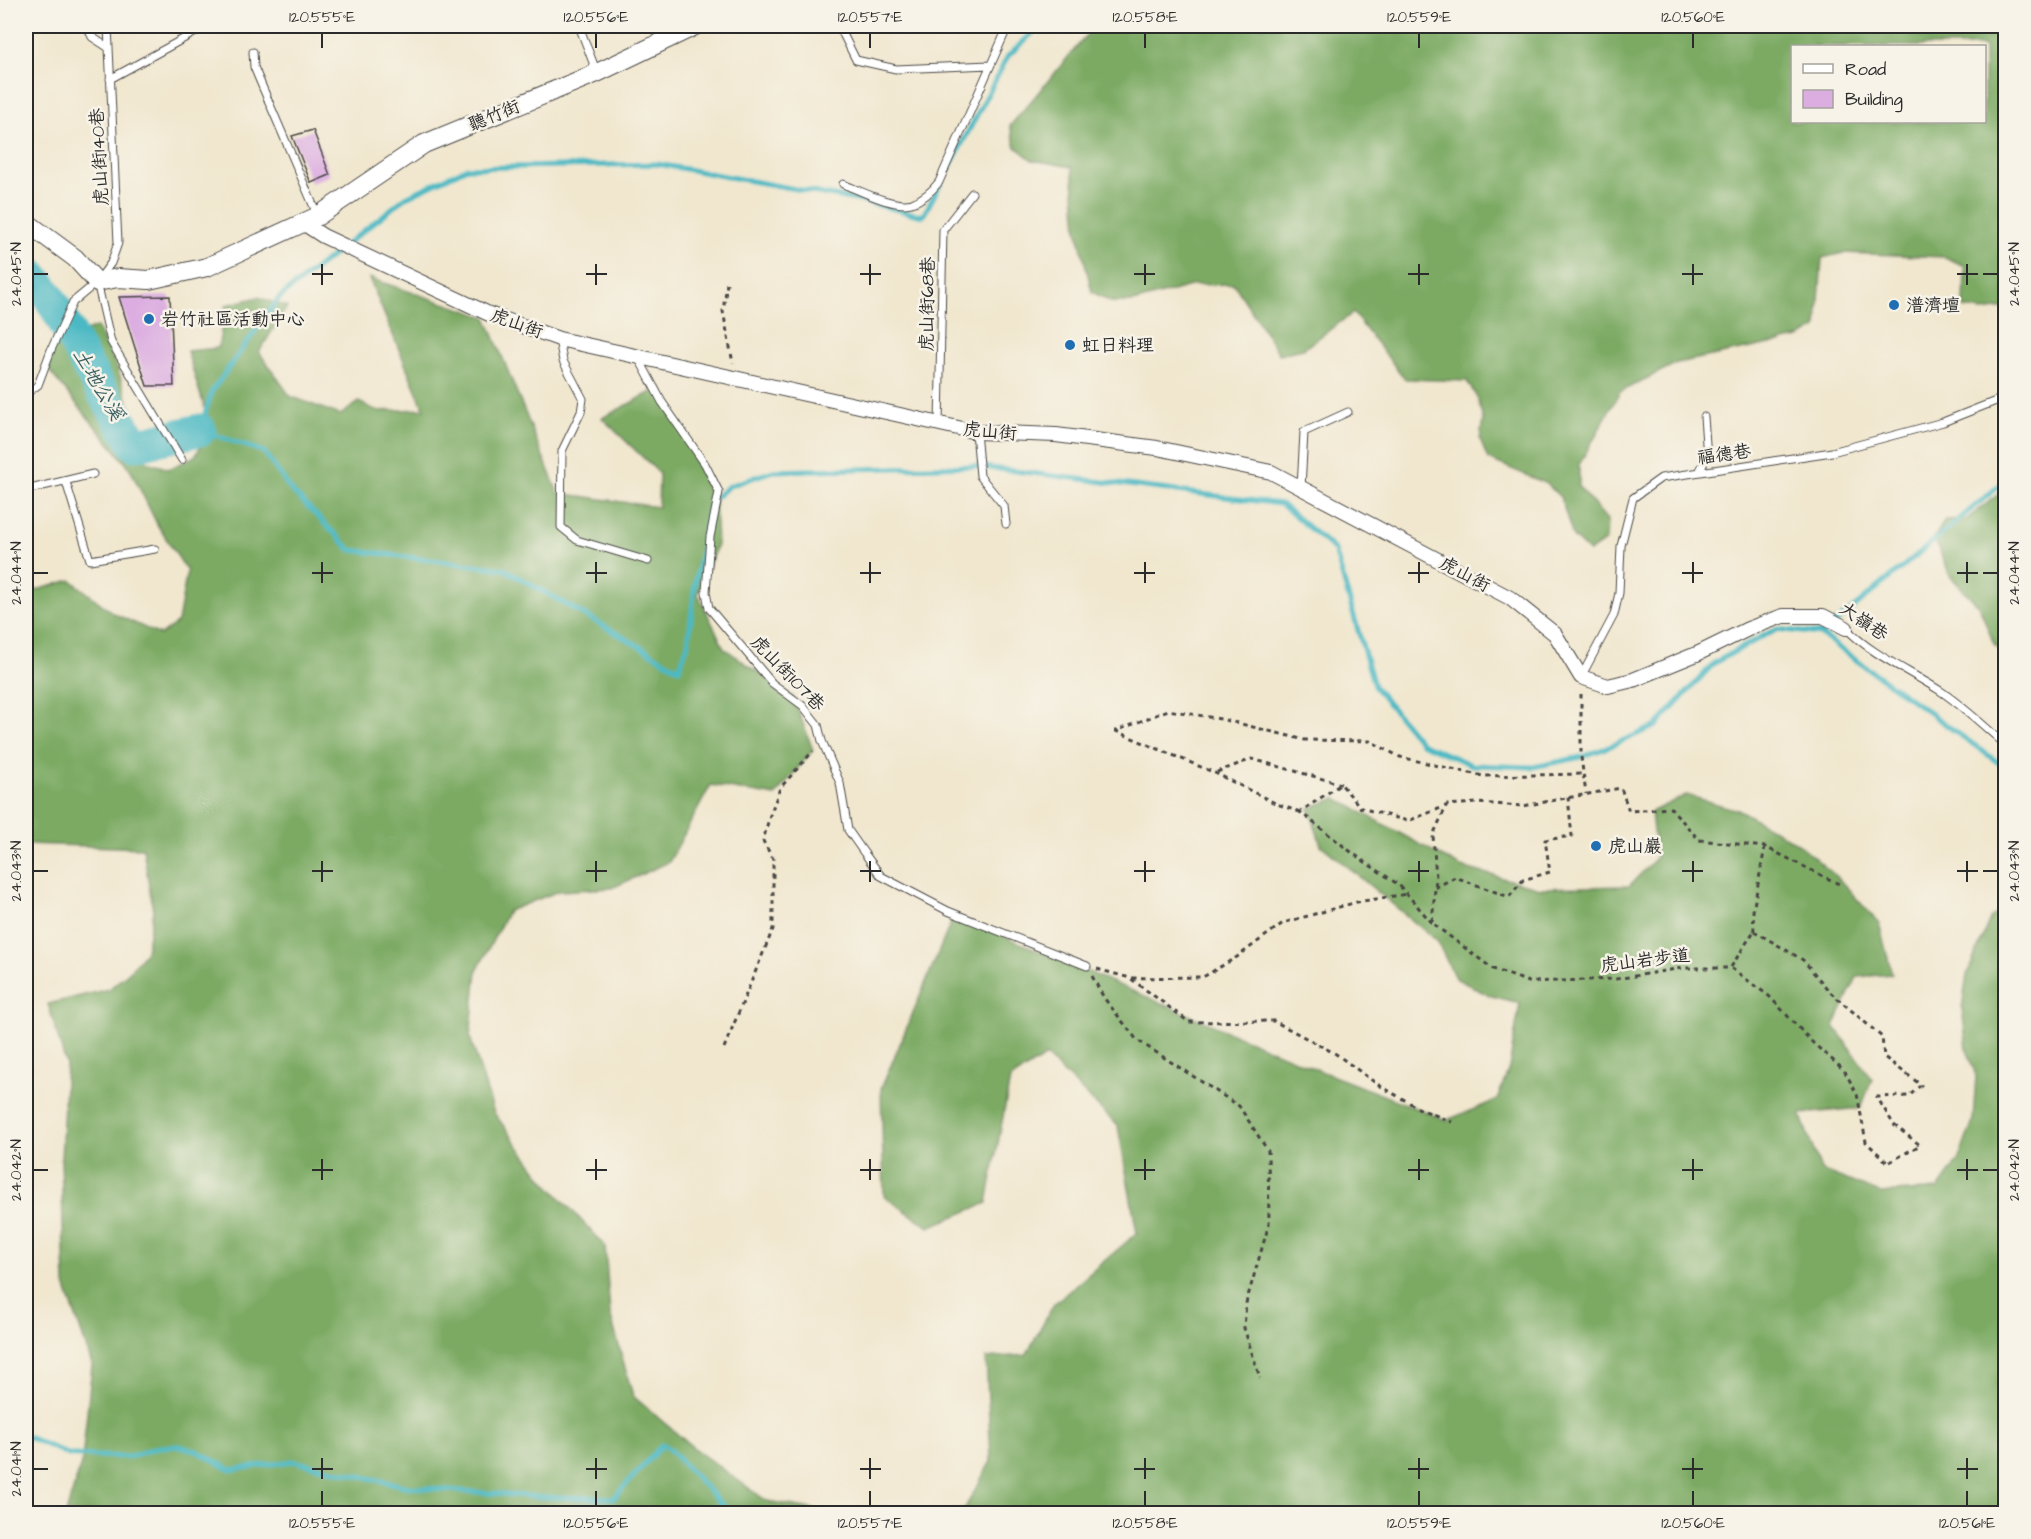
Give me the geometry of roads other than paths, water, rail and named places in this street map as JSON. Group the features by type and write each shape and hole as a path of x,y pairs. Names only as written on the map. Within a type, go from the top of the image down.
{"street":[{"name":"聽竹街","path":"310,219 424,144 597,73 695,26"},
{"name":"虎山街","path":"310,219 323,236 489,314 559,339 976,432 1056,435 1157,448 1271,472 1510,598 1555,634 1581,677"},
{"path":"26,222 75,258 97,282 118,278 149,280 207,267 310,219"},
{"name":"大嶺巷","path":"1581,677 1608,686 1633,680 1783,616 1823,616 1846,628"}],"lane":[{"path":"87,26 92,37 109,48"},
{"name":"虎山街140巷","path":"26,394 38,385 73,302 97,282 111,263 118,243 108,26"},
{"path":"579,26 597,73"},
{"path":"839,26 856,60 896,69 990,65"},
{"path":"843,184 892,202 911,203 928,194 939,182 1008,26"},
{"path":"110,79 203,28"},
{"path":"253,52 254,67 310,219"},
{"name":"虎山街68巷","path":"939,425 943,230 972,193"},
{"path":"97,282 111,342 182,460"},
{"path":"559,339 563,361 584,399 581,412 561,451 561,527 577,540 648,561"},
{"name":"虎山街107巷","path":"638,357 662,402 705,464 719,492 710,537 706,592 709,608 772,683 803,706 818,726 840,783 848,830 881,876 948,911 1086,966"},
{"name":"福德巷","path":"1581,677 1614,615 1619,593 1621,546 1633,498 1661,478 1832,452 1943,422 2006,397"},
{"path":"1301,488 1304,432 1348,412"},
{"path":"1699,472 1707,456 1704,417"},
{"path":"976,432 980,476 1004,506 1006,524"},
{"path":"26,490 93,474"},
{"path":"66,482 90,560 155,549"},
{"name":"大嶺巷","path":"1846,628 1852,635 1944,693 2006,745"}],"waterway":[{"path":"947,172 1008,56 1040,26"},
{"path":"941,183 923,216 856,200 658,164 467,168 406,197 279,298 212,391 200,430 264,452 291,490 351,550 504,569 679,669 688,644 695,584 711,501 729,486 773,471 975,466 1281,504 1335,550 1374,686 1421,743 1472,765 1533,767 1581,757 1656,726 1714,663 1776,629 1820,634 2006,480"},
{"name":"土地公溪","path":"26,270 36,279 54,304 97,383 135,445 200,430"},
{"path":"1820,634 2006,768"},
{"path":"26,1436 69,1455 128,1457 159,1447 180,1446 195,1450 231,1470 293,1461 409,1487 540,1497 614,1498 662,1445 668,1448 731,1514"}],"place":[{"name":"潽濟壇","path":"1894,305"},
{"name":"岩竹社區活動中心","path":"149,319"},
{"name":"虹日料理","path":"1070,345"},
{"name":"虎山巖","path":"1596,846"}]}
